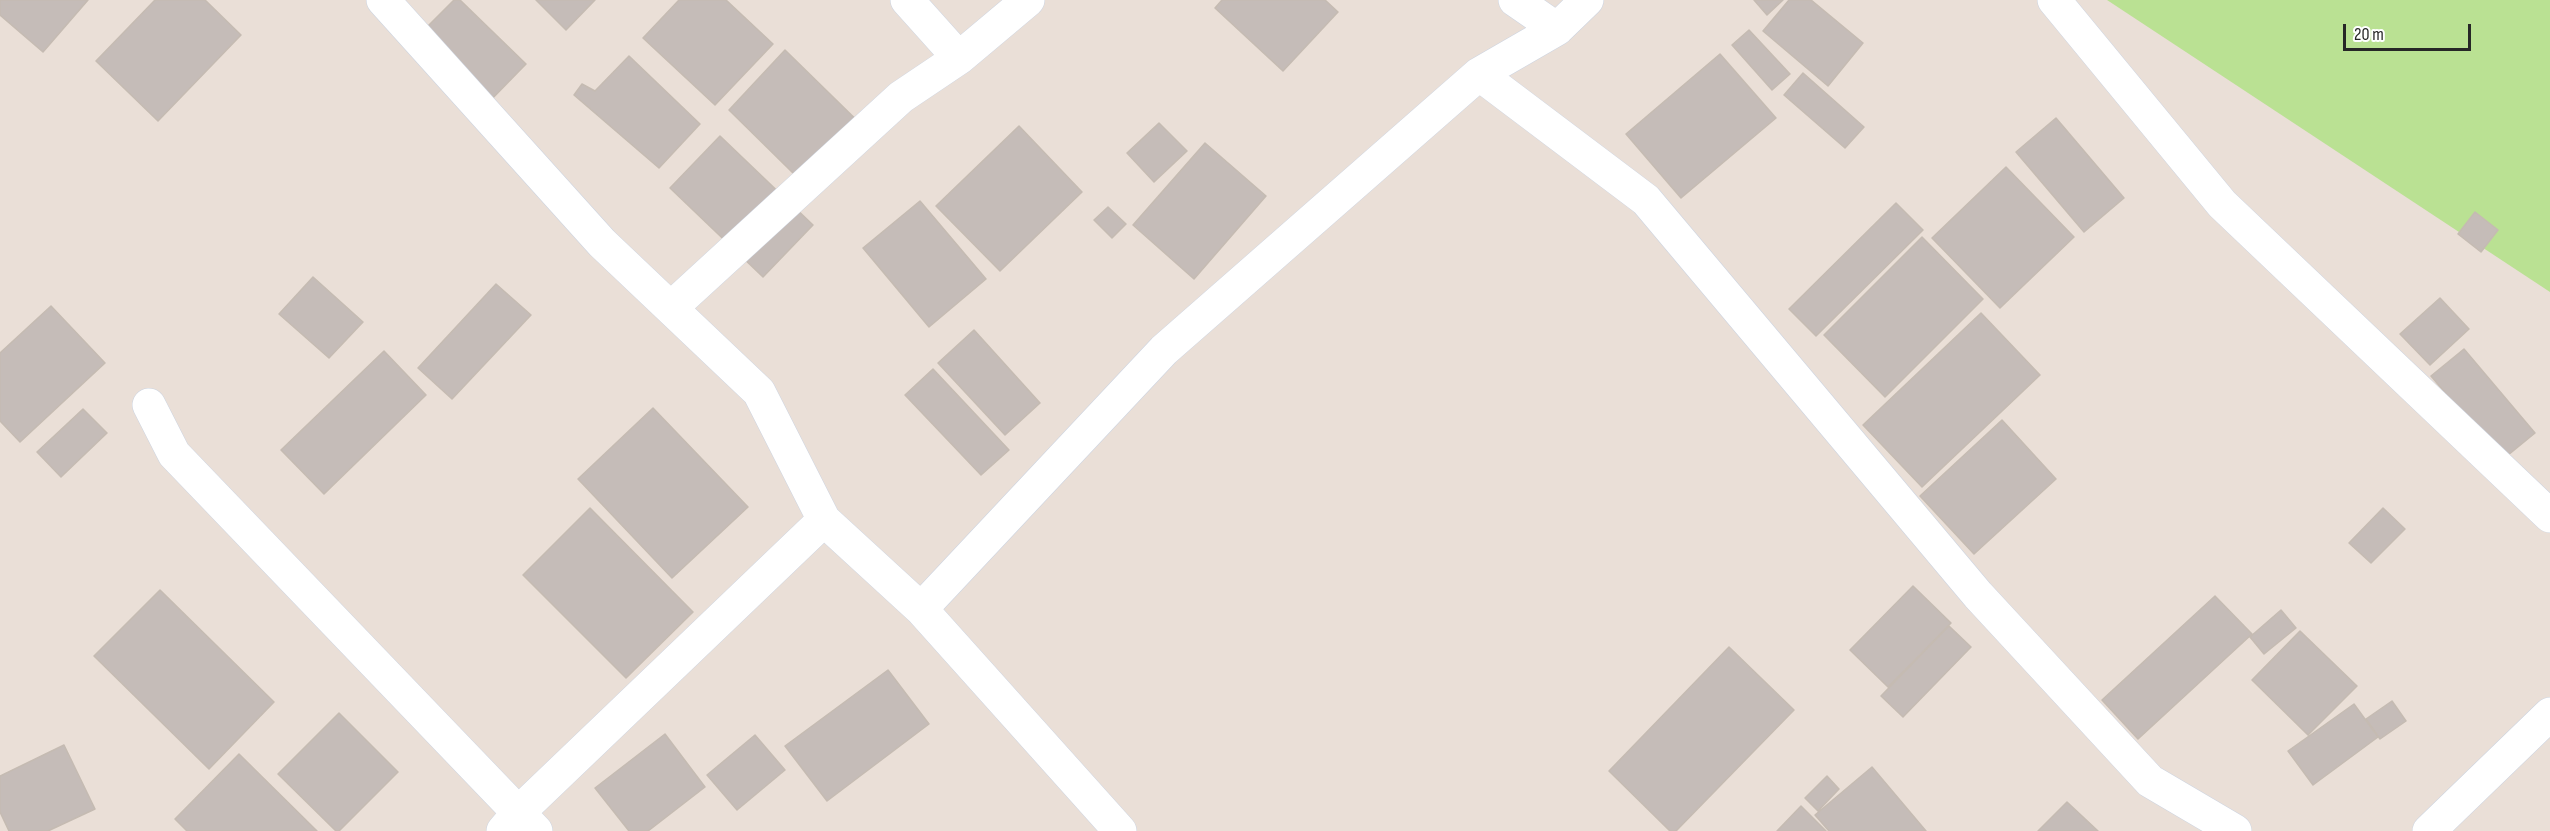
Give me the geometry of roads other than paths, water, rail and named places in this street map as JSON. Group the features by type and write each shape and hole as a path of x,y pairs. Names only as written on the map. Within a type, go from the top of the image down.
{"street":[{"path":"383,0 602,243 759,392 824,520 921,609 1120,831"},
{"path":"907,0 959,58"},
{"path":"672,307 901,97 959,58 1028,0"},
{"path":"1515,0 1557,29"},
{"path":"921,609 1164,350 1479,74 1557,29 1587,0"},
{"path":"2054,0 2222,204 2550,516"},
{"path":"1479,74 1646,200 1978,595 2150,781 2235,831"},
{"path":"149,405 174,454 519,825 824,520"},
{"path":"2429,831 2550,714"}]}
